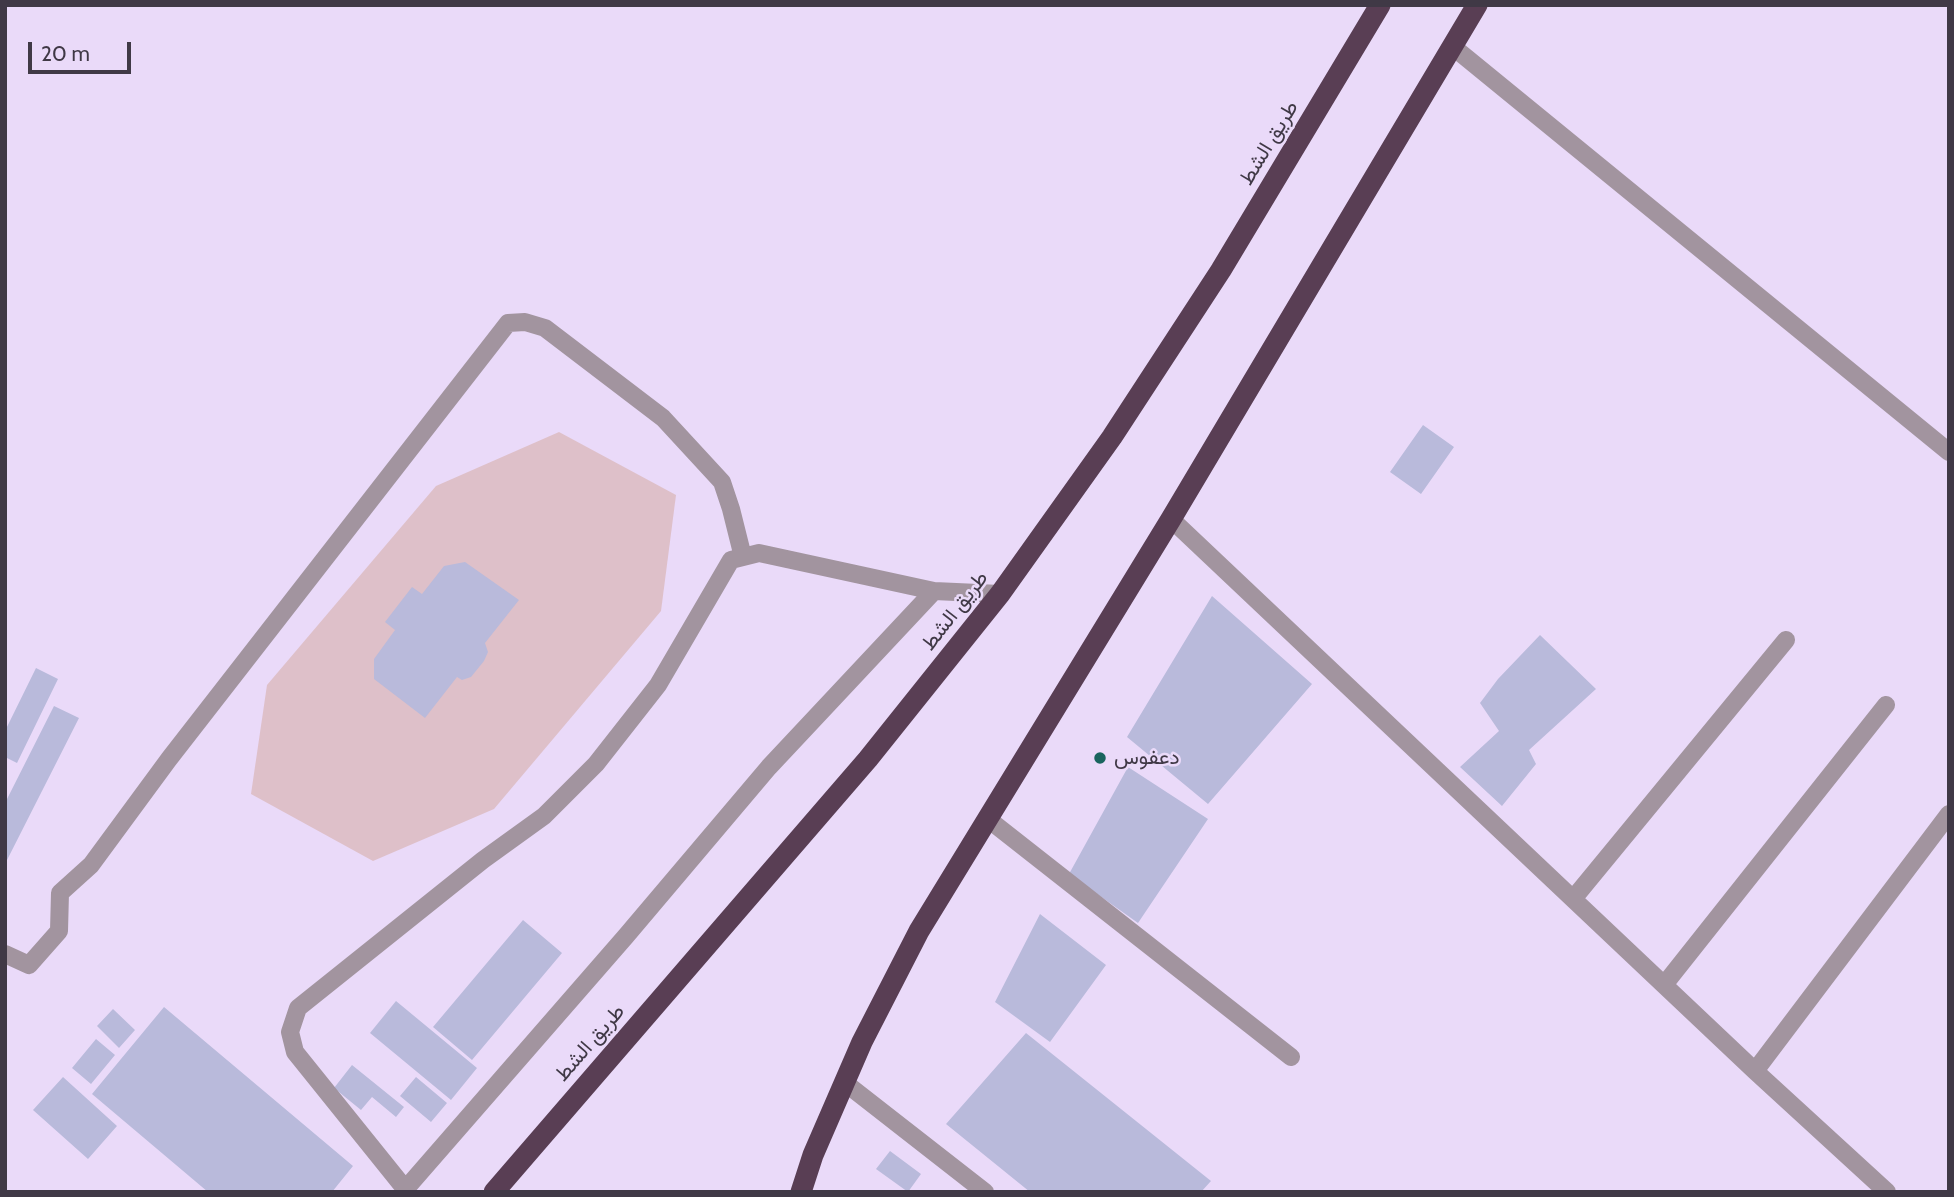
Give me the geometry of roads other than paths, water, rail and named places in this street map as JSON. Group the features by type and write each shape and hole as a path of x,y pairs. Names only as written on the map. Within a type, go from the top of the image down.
{"highway":[{"name":"طريق الشط","path":"494,1192 868,759 1000,594 1112,437 1221,270 1380,5"},
{"path":"801,1192 813,1155 862,1042 919,931 1171,519 1477,5"}],"street":[{"path":"1452,46 1949,452"},
{"path":"5,954 29,965 59,931 61,893 91,865 169,759 509,323 524,322 545,328 663,418 722,482 743,557"},
{"path":"1171,519 1755,1071 1887,1192"},
{"path":"934,591 769,767 405,1191 295,1052 290,1032 298,1008 483,860 544,816 596,764 658,685 731,561 759,553 934,591 1000,594"},
{"path":"1573,899 1786,640"},
{"path":"1664,985 1886,705"},
{"path":"1755,1071 1949,814"},
{"path":"988,819 1291,1057"},
{"path":"844,1082 985,1192"}],"place":[{"name":"دعفوس","path":"1100,758"}]}
